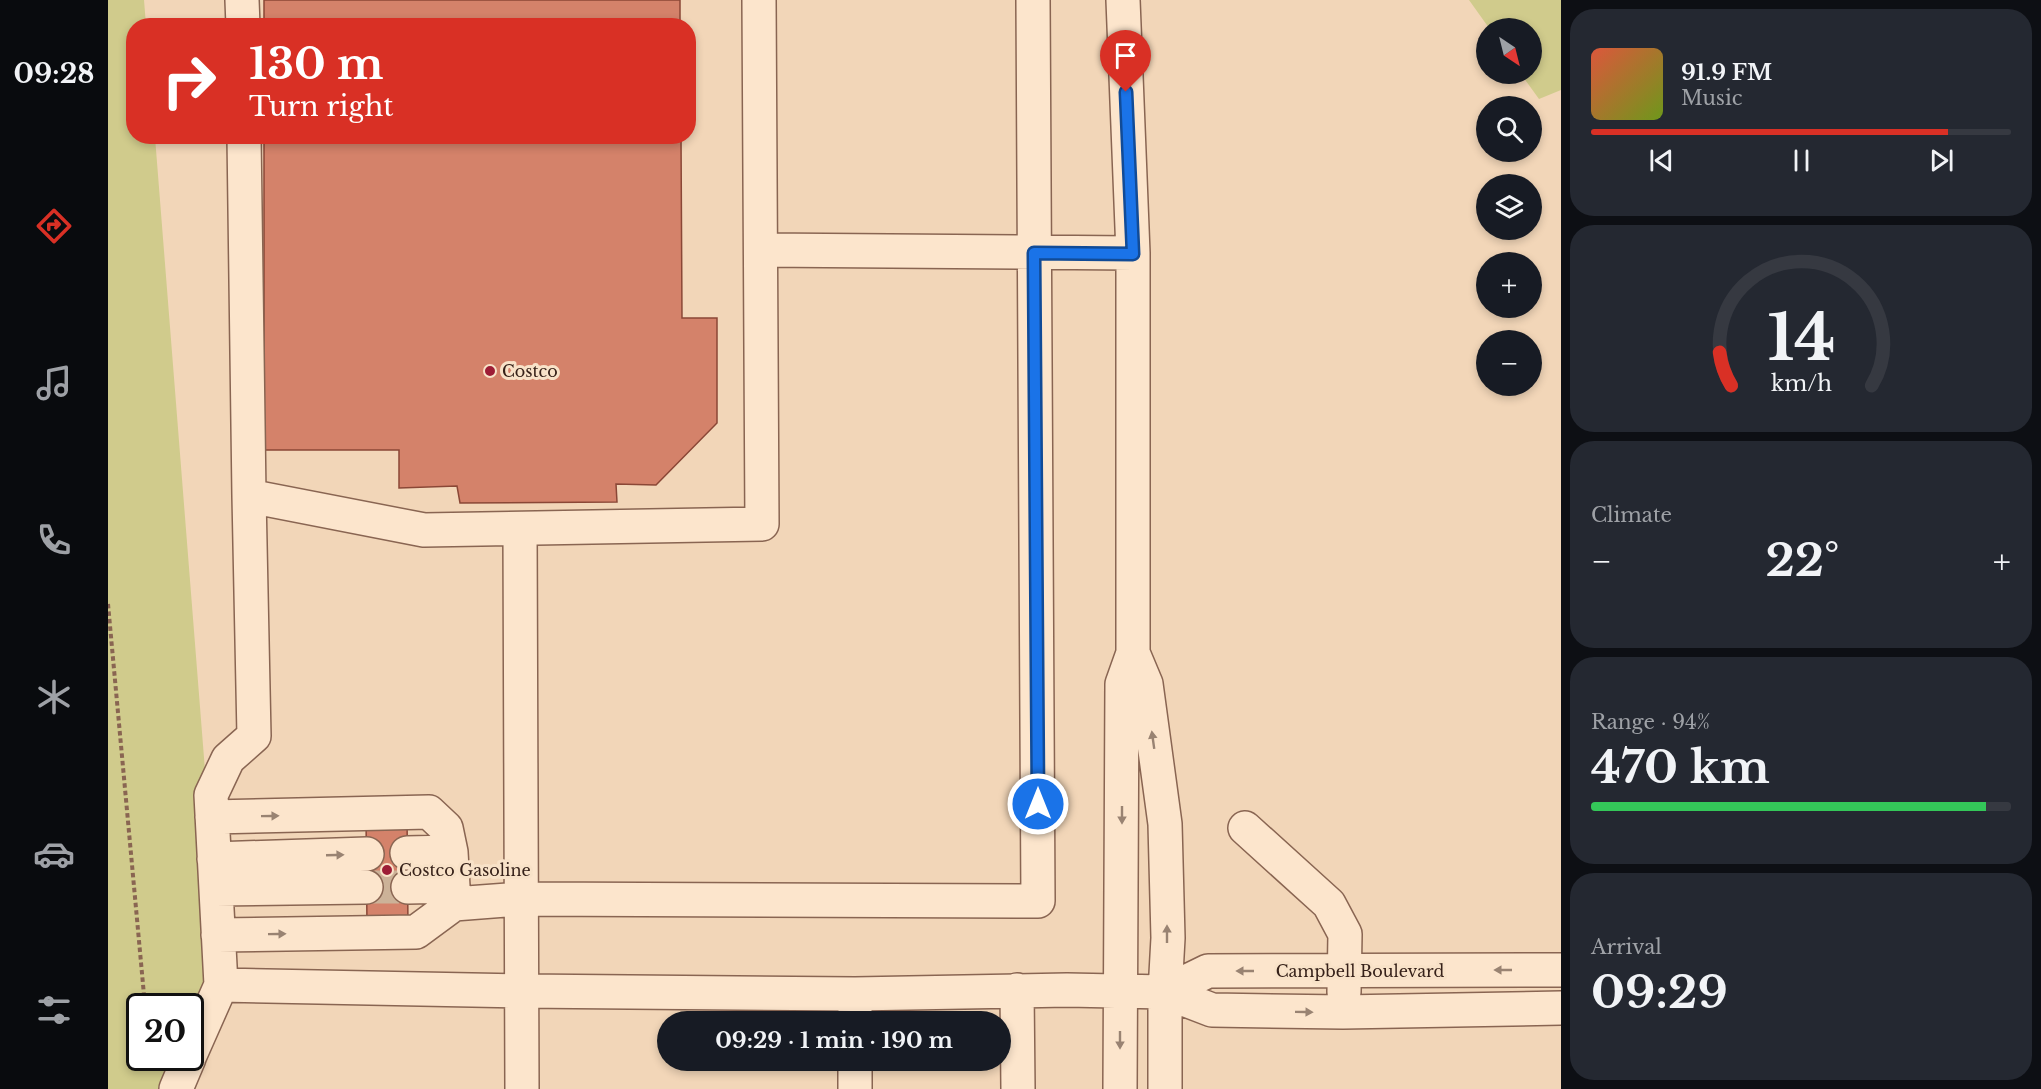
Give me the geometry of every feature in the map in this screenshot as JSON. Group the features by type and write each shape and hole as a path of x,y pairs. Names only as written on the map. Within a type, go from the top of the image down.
{"street":[{"path":"242,0 243,18"},
{"path":"249,496 424,530 762,524 759,0"},
{"path":"408,887 454,895 521,899 1038,901 1033,0"},
{"path":"1120,1089 1122,684 1133,653 1133,254 1123,0"},
{"path":"204,1023 220,985 211,795 228,759 254,736 244,144"},
{"path":"761,250 1133,254"},
{"path":"519,529 522,1089"},
{"path":"1133,653 1146,684 1165,824 1168,938 1165,992 1165,1089"},
{"path":"212,817 429,812 446,828 451,852 454,895 416,932 218,935"},
{"path":"1245,828 1329,904 1345,934 1343,1012"},
{"path":"408,853 451,852"},
{"path":"215,874 367,854"},
{"path":"215,874 366,887"},
{"name":"Campbell Boulevard","path":"1165,992 1209,971 1344,971 1554,964"},
{"name":"Campbell Boulevard","path":"220,985 522,991 855,1008 1017,990 1165,992 1212,1010 1343,1012 1561,1008"},
{"path":"1017,990 1018,1089"},
{"path":"176,1089 184,1071"},
{"path":"855,1071 855,1089"}],"path":[{"path":"108,604 144,993"}],"shaded area":[{"path":"108,0 144,0 145,18 126,18 126,144 156,144 218,935 204,997 204,993 126,993 126,1071 184,1071 176,1089 108,1089"},
{"path":"1469,0 1561,0 1561,90 1542,98 1537,96 1528,84 1542,84 1542,18 1482,18"}],"building":[{"path":"264,0 680,0 680,18 264,18"},
{"name":"Costco","path":"264,144 681,144 682,318 717,318 717,423 656,485 616,484 617,502 460,503 457,486 399,488 399,450 264,450"},
{"name":"Costco Gasoline","path":"407,814 408,928 367,927 366,815"}],"tunnel":[{"path":"366,887 408,887"}],"place":[{"name":"Costco","path":"490,371"},
{"name":"Costco Gasoline","path":"387,870"}],"route":[{"path":"1038,804 1034,253 1133,254 1126,92"}]}
